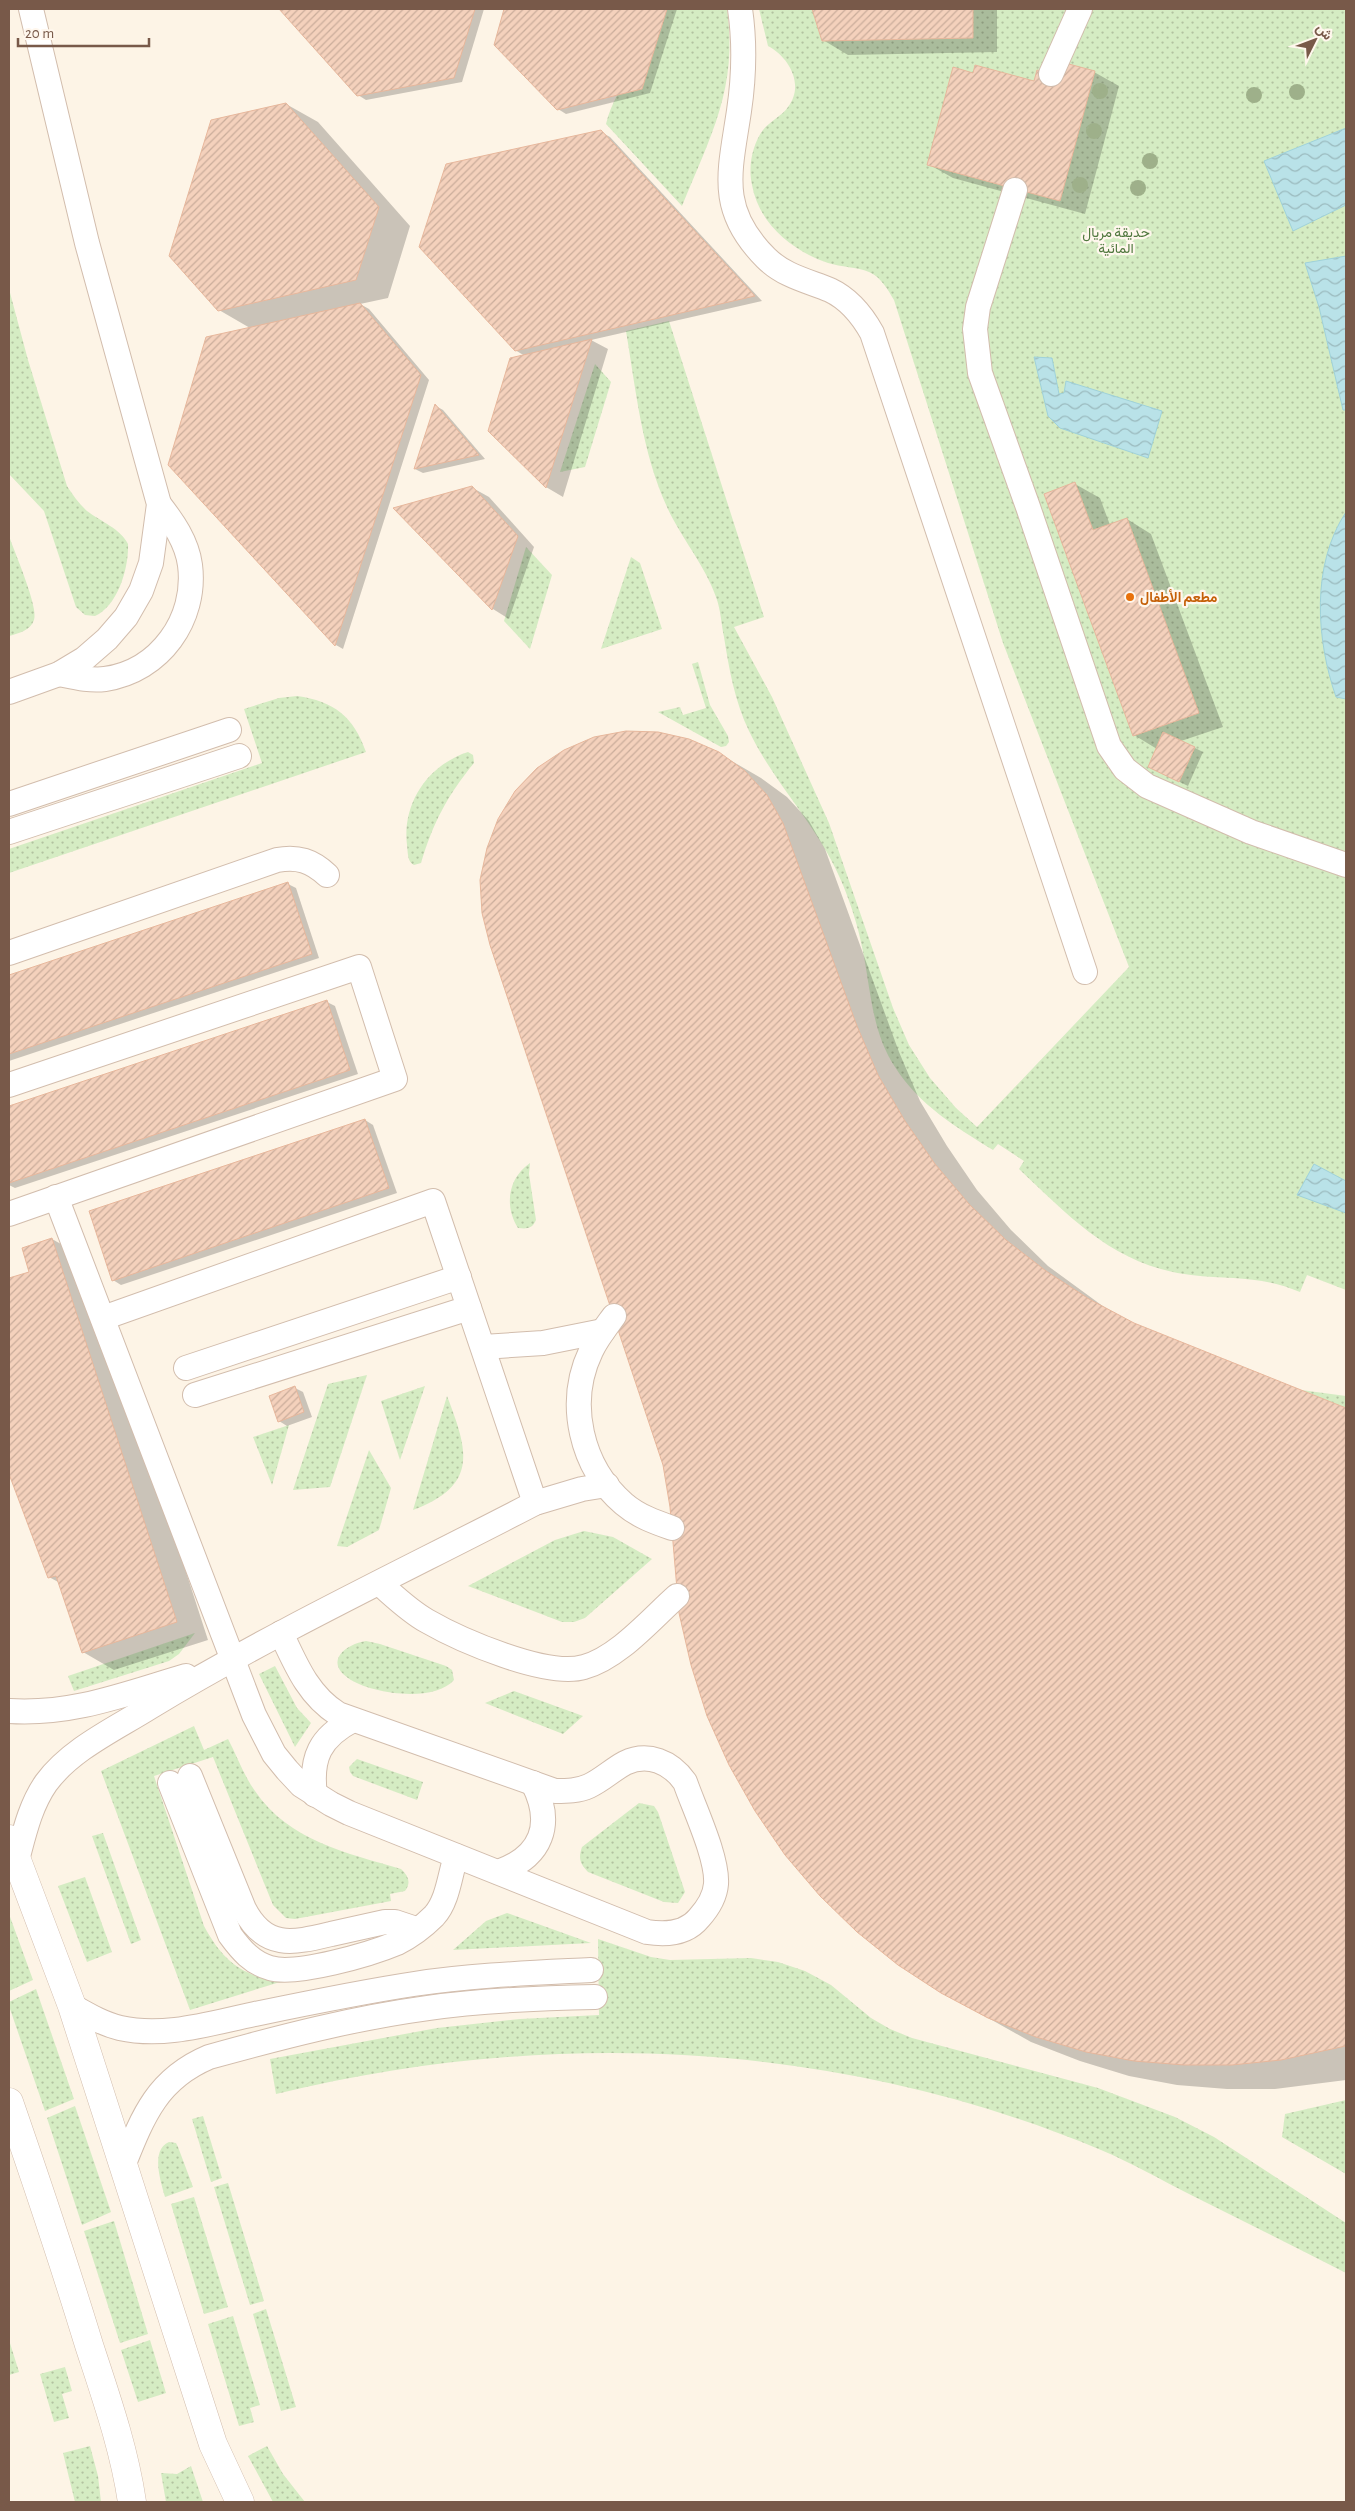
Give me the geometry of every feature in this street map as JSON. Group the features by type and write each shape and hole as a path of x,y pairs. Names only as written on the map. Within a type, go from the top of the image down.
{"street":[{"path":"13,1850 72,2006 212,2444 240,2502"},
{"path":"9,2102 56,2241 126,2462 132,2502"}],"lane":[{"path":"31,9 87,243 159,504 183,541 190,564 191,587 187,609 178,630 164,648 147,663 126,673 104,679 81,679 59,674"},
{"path":"740,9 744,56 742,88 729,170 731,196 739,220 751,242 768,260 789,275 832,291 848,302 862,316 872,332 1085,972"},
{"path":"1051,74 1080,9"},
{"path":"1015,190 978,307 975,329 980,373 1028,507 1109,746 1124,769 1147,786 1251,832 1346,865"},
{"path":"9,692 59,674 84,659 107,639 126,617 141,591 151,563 159,504"},
{"path":"9,804 229,730"},
{"path":"9,832 239,756"},
{"path":"9,953 277,860 302,859 316,866 327,875"},
{"path":"9,1085 360,967 395,1078 9,1214"},
{"path":"56,1197 102,1318 224,1663 274,1754 300,1785 348,1813 647,1932 662,1935 677,1932 691,1926 709,1906 716,1885 715,1868 685,1782 678,1771 668,1764 657,1760 641,1758 625,1763 588,1786 572,1791 555,1791 353,1720 324,1705 311,1692 281,1633"},
{"path":"102,1318 433,1201 535,1503"},
{"path":"186,1368 459,1277"},
{"path":"195,1394 469,1308"},
{"path":"483,1347 543,1343 608,1324 590,1351 578,1397 579,1420 584,1444 594,1465 607,1485 625,1504 647,1519 672,1528"},
{"path":"13,1850 46,1783 63,1764 92,1742 224,1663 535,1503 582,1489 607,1485"},
{"path":"379,1583 425,1620 450,1634 535,1665 552,1669 584,1668 612,1654 677,1596"},
{"path":"9,1711 36,1713 80,1707 224,1663"},
{"path":"315,1795 314,1764 319,1749 339,1727 353,1720"},
{"path":"180,1780 250,1922 260,1932 273,1939 286,1942 301,1941 385,1922 400,1923 416,1929 435,1915 443,1902 456,1856"},
{"path":"498,1872 516,1866 530,1854 540,1838 544,1819 542,1800 533,1783"},
{"path":"72,2006 95,2020 120,2028 164,2031 198,2027 418,1983 479,1976 592,1970"},
{"path":"123,2166 154,2101 167,2082 180,2072 208,2057 312,2030 428,2008 495,2001 595,1997"},
{"path":"306,2004 312,2030"}],"green space":[{"path":"658,9 727,9 729,63 720,110 682,206 606,124 618,95 649,39"},
{"name":"حديقة مريال المائية","path":"759,9 1346,9 1346,1290 1307,1275 1300,1292 1259,1280 1191,1275 1164,1270 1139,1262 1096,1237 1076,1222 1019,1169 1024,1161 998,1144 993,1150 939,1114 915,1093 887,1053 876,1024 858,931 843,885 822,844 772,770 749,731 733,685 716,597 706,574 667,507 658,486 641,421 626,331 669,321 764,617 734,627 772,697 829,823 893,1008 909,1045 930,1078 956,1108 977,1127 1129,967 1003,643 894,300 884,284 873,274 859,269 828,263 815,258 790,243 770,224 756,199 750,171 756,142 763,130 788,107 793,99 795,90 795,81 788,64 776,51 768,46"},
{"path":"9,289 28,360 67,486 84,508 120,534 128,544 127,564 116,595 103,611 95,616 85,615 76,607 44,511 9,474"},
{"path":"595,364 611,382 585,467 560,472"},
{"path":"9,536 30,592 35,614 30,627 9,636"},
{"path":"526,547 552,575 530,649 504,621"},
{"path":"631,557 640,563 662,629 601,649"},
{"path":"698,662 710,705 728,736 729,742 726,746 721,747 658,712 680,707 683,715 706,708 692,664"},
{"path":"297,696 322,702 341,713 355,729 366,752 9,873 9,849 262,763 244,709 279,698"},
{"path":"468,752 473,755 474,763 442,810 421,863 414,865 410,862 408,856 407,829 414,801 430,776 441,766"},
{"path":"530,1163 529,1174 536,1220 529,1228 518,1228 511,1211 510,1193 517,1176"},
{"path":"367,1375 330,1487 293,1490 328,1384"},
{"path":"425,1386 400,1460 381,1401"},
{"path":"1301,1390 1346,1396 1346,1408"},
{"path":"447,1396 460,1434 463,1464 458,1477 449,1489 434,1500 413,1510"},
{"path":"289,1425 272,1485 253,1437"},
{"path":"369,1450 391,1488 379,1530 347,1547 337,1546"},
{"path":"584,1531 613,1537 652,1559 585,1618 574,1622 562,1622 468,1586 555,1540"},
{"path":"195,1633 179,1654 169,1661 74,1691 68,1676"},
{"path":"366,1641 446,1666 452,1670 454,1680 445,1687 432,1692 417,1694 386,1692 358,1684 341,1672 338,1660 345,1650"},
{"path":"275,1666 297,1708 311,1723 295,1747 259,1674"},
{"path":"514,1691 583,1716 563,1734 485,1703"},
{"path":"194,1726 204,1750 228,1739 255,1791 269,1808 285,1822 321,1843 401,1869 406,1874 408,1882 405,1891 390,1894 391,1901 295,1919 286,1918 273,1905 213,1757 154,1776 204,1926 211,1938 218,1949 235,1965 254,1975 280,1982 190,2010 101,1771"},
{"path":"357,1759 423,1782 417,1800 353,1776 349,1767"},
{"path":"639,1803 654,1806 658,1812 685,1892 678,1903 664,1902 588,1872 583,1866 580,1858 582,1847"},
{"path":"103,1833 141,1940 131,1944 92,1836"},
{"path":"85,1877 112,1952 87,1962 58,1886"},
{"path":"507,1913 591,1943 453,1950 486,1921"},
{"path":"9,1914 33,1980 9,1991"},
{"path":"598,1939 651,1957 670,1960 751,1958 778,1962 805,1971 831,1985 871,2018 890,2029 912,2038 1098,2088 1175,2117 1214,2137 1346,2223 1346,2273 1101,2150 1001,2113 900,2085 797,2066 693,2056 589,2053 484,2059 380,2073 276,2094 270,2059 437,2028 520,2019 599,2015"},
{"path":"36,1989 74,2099 45,2111 9,2006 9,2002"},
{"path":"1346,2100 1346,2174 1282,2137 1285,2114"},
{"path":"75,2106 111,2212 82,2225 47,2118"},
{"path":"203,2116 222,2178 211,2182 192,2119"},
{"path":"169,2142 176,2143 193,2187 165,2197 159,2175 158,2159 163,2146"},
{"path":"228,2183 264,2301 250,2305 214,2187"},
{"path":"194,2197 228,2307 204,2314 171,2204"},
{"path":"114,2221 148,2334 120,2343 84,2231"},
{"path":"266,2309 296,2407 281,2411 253,2314"},
{"path":"233,2316 260,2405 250,2408 254,2422 239,2426 208,2324"},
{"path":"9,2340 19,2372 9,2375"},
{"path":"150,2340 166,2393 138,2402 121,2350"},
{"path":"65,2367 72,2391 62,2394 69,2418 54,2422 40,2374"},
{"path":"90,2446 98,2476 101,2502 75,2502 63,2453"},
{"path":"267,2446 283,2474 305,2502 273,2502 248,2456"},
{"path":"191,2466 203,2502 166,2502 161,2473 177,2474"}],"water":[{"path":"1346,128 1346,205 1293,231 1264,161"},
{"path":"1346,256 1346,410 1343,410 1319,307 1305,263"},
{"path":"1034,357 1052,358 1059,394 1064,393 1066,381 1162,411 1148,458 1060,428 1048,416"},
{"path":"1346,512 1346,699 1336,697 1329,675 1321,627 1320,603 1327,555 1335,533"},
{"path":"1314,1164 1346,1181 1346,1213 1297,1195"}],"building":[{"path":"279,9 475,9 454,78 357,96"},
{"path":"504,9 667,9 642,89 557,110 494,45"},
{"path":"812,9 973,9 973,38 822,41"},
{"path":"1065,63 1095,71 1060,201 927,165 953,67 973,73 975,65 1034,81 1037,70 1061,76"},
{"path":"286,103 379,207 356,280 218,311 169,256 211,120"},
{"path":"601,130 755,296 515,351 419,247 446,164"},
{"path":"360,303 421,375 335,646 168,465 206,337"},
{"path":"592,339 546,488 488,431 510,358"},
{"path":"435,404 479,455 414,469"},
{"path":"1075,482 1093,530 1127,518 1199,713 1133,736 1044,494"},
{"path":"472,486 518,536 492,610 393,508"},
{"path":"626,731 658,732 689,739 719,752 745,771 767,795 783,823 857,1026 878,1075 905,1121 935,1164 969,1204 1006,1240 1046,1271 1089,1299 1134,1323 1346,1408 1346,2046 1281,2060 1232,2065 1184,2065 1134,2061 1086,2052 1036,2037 988,2018 941,1993 898,1965 857,1932 820,1896 785,1855 755,1811 729,1765 707,1716 691,1665 679,1613 670,1507 663,1465 490,945 482,913 480,880 487,848 498,819 515,791 537,768 564,750 594,737"},
{"path":"1163,732 1195,747 1179,782 1148,767"},
{"path":"288,882 312,954 9,1054 9,975"},
{"path":"327,1000 350,1070 9,1183 9,1106"},
{"path":"365,1119 389,1188 112,1281 89,1211"},
{"path":"52,1238 177,1622 82,1653 56,1576 48,1578 9,1474 9,1278 29,1272 22,1248"},
{"path":"295,1386 304,1412 278,1422 269,1396"}],"place":[{"name":"مطعم الأطفال","path":"1130,597"}]}
